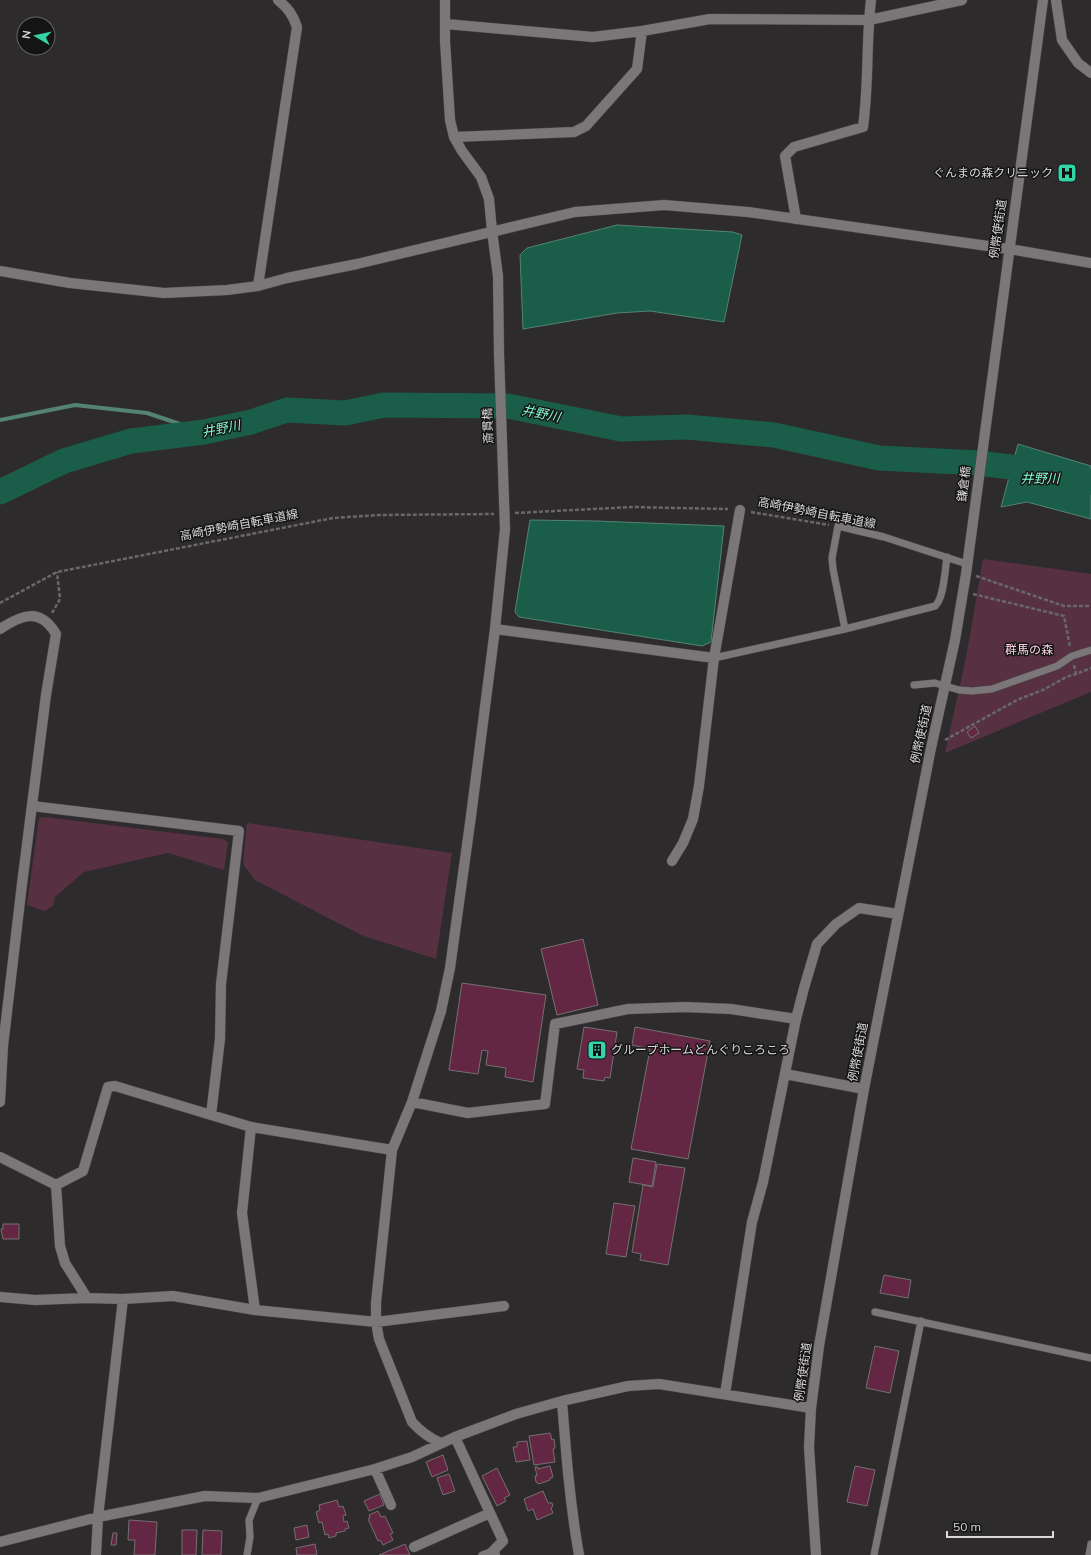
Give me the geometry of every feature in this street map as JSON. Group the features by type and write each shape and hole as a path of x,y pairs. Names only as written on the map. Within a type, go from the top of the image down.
{"street":[{"path":"258,286 297,27 294,16 278,0"},
{"name":"斎貫橋","path":"441,1442 430,1438 421,1432 412,1422 380,1338 376,1322 377,1279 392,1150 412,1102 441,1010 450,968 496,629 505,529 498,276 489,199 481,177 462,151 454,137 450,120 445,41 445,0"},
{"path":"796,219 785,156 794,147 863,126 867,99 871,0"},
{"path":"446,24 593,37 642,32 710,19 869,20 962,0"},
{"name":"例幣使街道","path":"987,414 1043,0"},
{"path":"1056,0 1062,40 1078,63 1091,73"},
{"path":"454,137 574,132 586,126 636,69 642,32"},
{"path":"0,271 70,283 164,293 228,290 258,286 287,278 356,264 575,212 664,205 748,212 1009,249 1091,264"},
{"name":"鎌倉橋","path":"965,561 987,414"},
{"path":"672,861 683,843 693,819 699,786 714,658 736,510"},
{"name":"例幣使街道","path":"816,1555 809,1447 811,1408 819,1346 864,1089 931,748 955,640 965,561"},
{"path":"0,629 14,620 30,616 40,617 50,624 56,634 46,695 22,884 3,1046 0,1102"},
{"path":"496,629 714,658"},
{"path":"32,806 239,831 221,984 220,1039 211,1115"},
{"path":"725,1394 752,1222 762,1182 796,1019 817,944 836,924 859,908 898,914"},
{"path":"412,1102 468,1113 545,1104 555,1024 628,1009 685,1007 731,1009 796,1019"},
{"path":"785,1074 864,1089"},
{"path":"56,1185 83,1171 108,1087 116,1086 251,1127 392,1150"},
{"path":"251,1127 242,1212 255,1310"},
{"path":"0,1157 56,1185"},
{"path":"56,1185 60,1246 65,1263 87,1298"},
{"path":"0,1298 35,1300 87,1298 123,1299 173,1296 255,1310 376,1322 504,1306"},
{"path":"96,1555 98,1517 123,1299"},
{"path":"0,1542 98,1517 205,1496 258,1498 375,1469 412,1457 441,1442 516,1414 562,1401 628,1386 660,1384 811,1408"},
{"path":"562,1401 566,1459 573,1522 579,1555"},
{"path":"455,1437 503,1541 494,1553"},
{"path":"375,1469 391,1505"},
{"path":"414,1547 490,1513"}],"lane":[{"name":"高崎伊勢崎自転車道線","path":"838,526 965,561"},
{"path":"838,526 832,558 832,569 844,629"},
{"path":"714,658 844,629 935,606 939,603 947,557"},
{"path":"914,685 935,683 959,690 972,691 992,689 1057,666 1072,656 1091,650"},
{"path":"875,1312 1091,1358"},
{"path":"874,1555 921,1321"},
{"path":"247,1555 250,1537 249,1520 258,1498"},
{"path":"1089,1555 1091,1544"},
{"path":"482,1555 494,1553"}],"path":[{"name":"高崎伊勢崎自転車道線","path":"514,514 633,507 736,510 838,526"},
{"name":"高崎伊勢崎自転車道線","path":"0,603 57,572 333,518 380,515 491,514"},
{"path":"57,572 60,599"},
{"path":"975,576 1064,606 1091,606"},
{"path":"972,594 1064,616 1076,674"},
{"path":"931,748 1016,700 1045,689 1066,677 1091,668"}],"green space":[{"name":"群馬の森","path":"983,559 1091,574 1091,692 945,753 966,658"},
{"path":"45,817 223,839 228,842 224,870 168,853 84,872 55,897 53,906 44,911 27,905 39,818"},
{"path":"247,823 452,853 436,959 361,935 255,880 243,864"}],"water":[{"path":"617,225 733,232 742,235 724,322 650,311 617,313 523,329 520,255 527,248"},
{"name":"井野川","path":"1018,444 1091,466 1091,519 1027,502 1001,507"},
{"path":"530,520 724,526 711,642 702,646 519,617 515,612"}],"building":[{"path":"975,726 979,733 971,738 967,732"},
{"path":"583,939 598,1005 557,1015 541,949"},
{"path":"462,983 546,995 533,1082 505,1077 506,1068 486,1065 488,1051 482,1050 478,1074 449,1070"},
{"name":"グループホームどんぐりころころ","path":"584,1027 617,1032 610,1078 605,1077 604,1081 583,1078 584,1070 577,1069"},
{"path":"635,1027 710,1041 688,1159 631,1149 650,1049 632,1045"},
{"path":"633,1158 656,1162 652,1186 629,1182"},
{"path":"657,1164 685,1168 668,1265 640,1260 641,1254 632,1252 643,1185 653,1187"},
{"path":"614,1203 635,1206 626,1257 606,1254"},
{"path":"3,1224 19,1224 19,1239 3,1239 1,1229 3,1229"},
{"path":"884,1275 911,1280 908,1298 880,1293"},
{"path":"875,1346 899,1351 890,1393 866,1388"},
{"path":"550,1433 552,1440 554,1439 555,1448 553,1449 555,1462 534,1465 529,1436"},
{"path":"527,1441 530,1460 516,1462 513,1447 517,1447 517,1442"},
{"path":"443,1455 448,1470 432,1477 426,1462"},
{"path":"550,1466 553,1477 550,1478 550,1480 539,1484 536,1482 535,1476 537,1476 535,1467 538,1467 538,1469"},
{"path":"855,1466 875,1470 867,1506 847,1502"},
{"path":"497,1468 510,1495 504,1498 506,1501 497,1506 482,1476"},
{"path":"449,1474 455,1491 443,1495 437,1478"},
{"path":"543,1491 548,1503 552,1503 553,1506 551,1508 553,1513 537,1520 533,1509 528,1511 524,1499"},
{"path":"380,1494 384,1505 369,1511 364,1501"},
{"path":"337,1500 339,1507 343,1506 346,1515 343,1516 344,1522 347,1521 349,1528 345,1529 345,1531 336,1533 336,1536 329,1538 328,1534 325,1535 322,1522 319,1523 316,1512 320,1510 319,1505"},
{"path":"378,1511 381,1517 385,1516 393,1533 390,1534 393,1540 383,1545 380,1540 378,1541 368,1519 370,1518 369,1515"},
{"path":"129,1520 157,1522 155,1555 134,1555 135,1540 128,1540"},
{"path":"307,1525 309,1537 296,1540 294,1528"},
{"path":"182,1530 197,1530 196,1555 182,1555"},
{"path":"203,1530 222,1531 221,1555 202,1555"},
{"path":"113,1533 117,1533 116,1545 111,1545"},
{"path":"315,1544 317,1555 297,1555 296,1548"},
{"path":"405,1544 410,1555 379,1555"}],"waterway":[{"path":"0,420 75,405 147,413 204,432"},
{"name":"井野川","path":"0,492 64,461 131,441 204,432 251,422 287,410 345,413 384,405 508,406 621,429 687,427 774,435 879,458 978,463 1068,474 1091,482"}],"place":[{"name":"ぐんまの森クリニック","path":"1067,173"},
{"name":"グループホームどんぐりころころ","path":"597,1050"}]}
